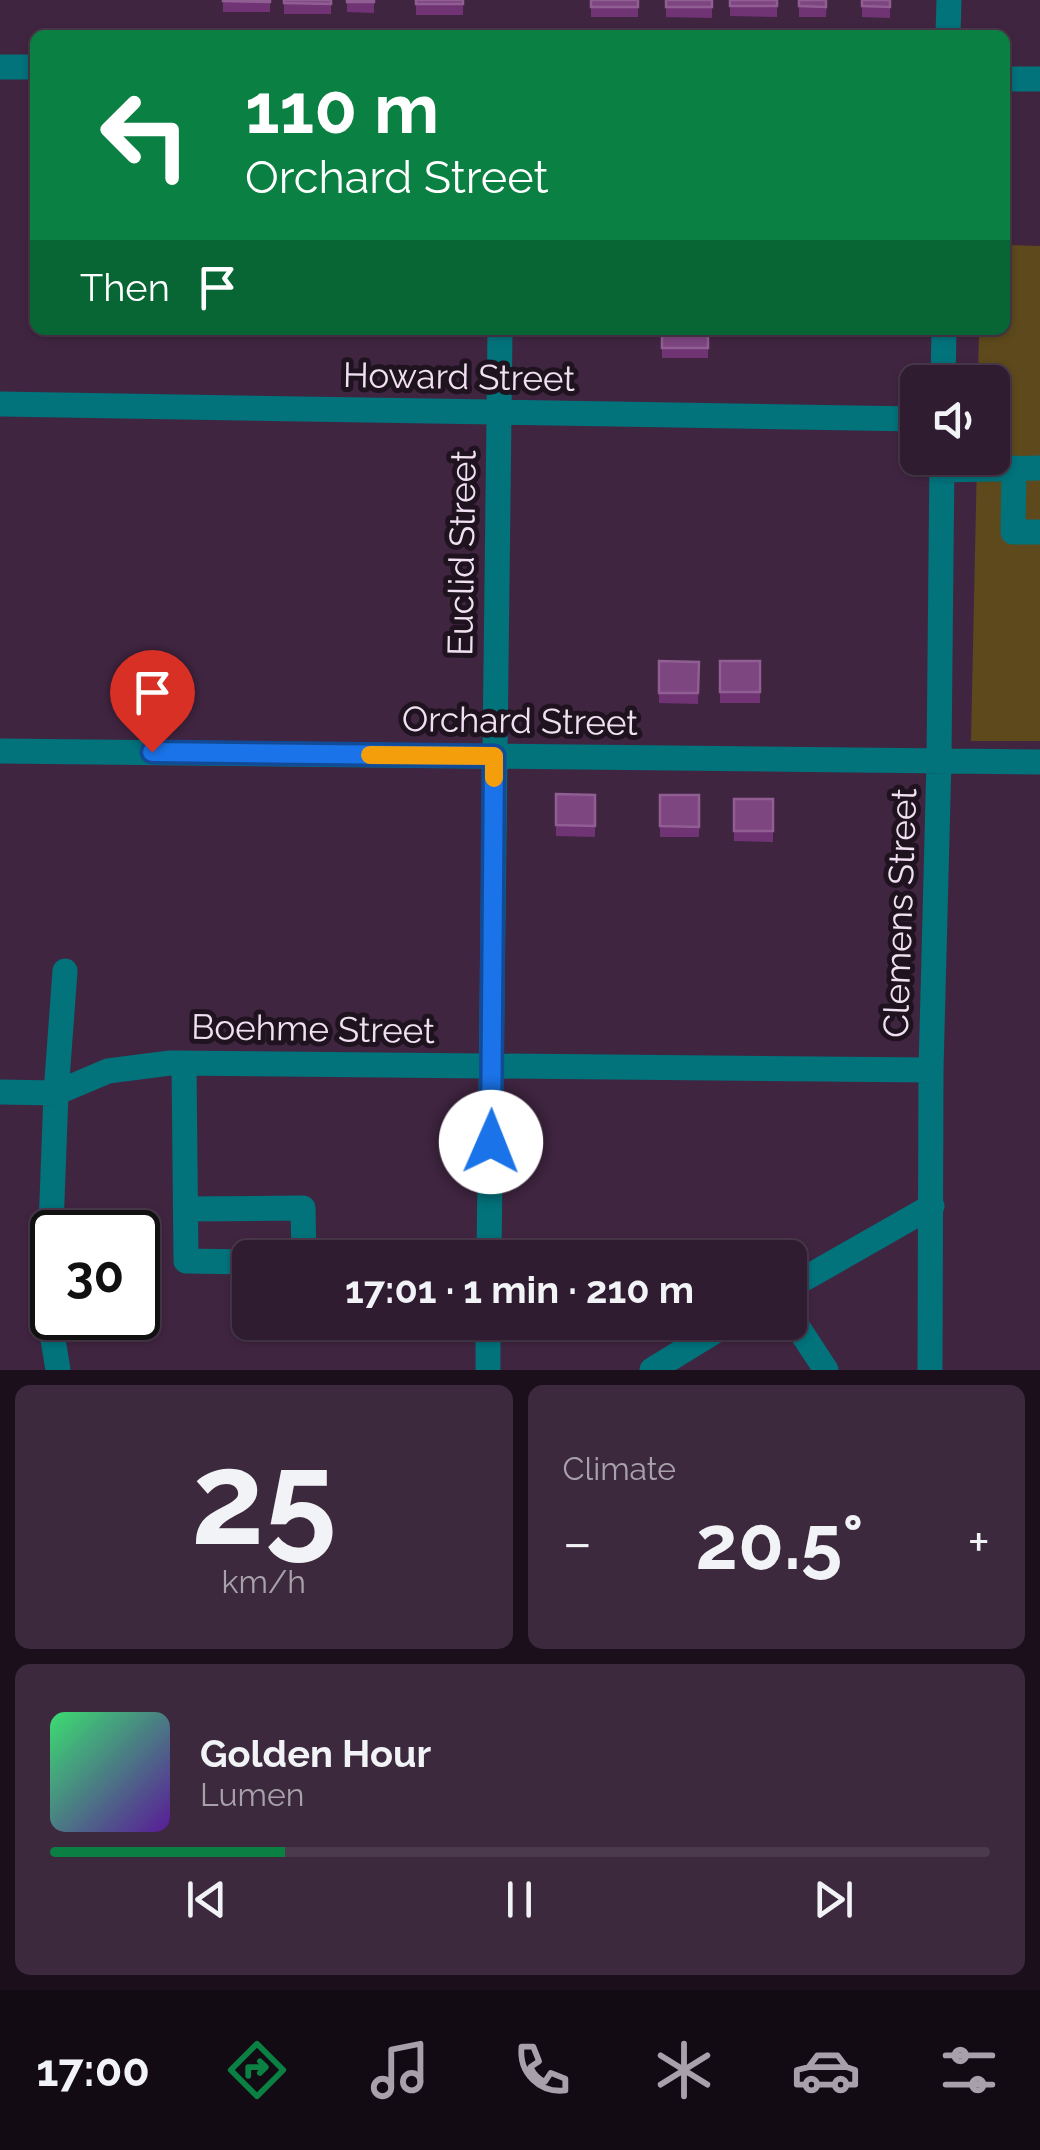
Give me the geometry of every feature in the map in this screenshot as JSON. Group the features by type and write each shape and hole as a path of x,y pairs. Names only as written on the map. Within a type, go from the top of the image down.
{"street":[{"path":"948,0 948,30"},
{"path":"0,66 30,67"},
{"path":"1010,78 1040,79"},
{"name":"Euclid Street","path":"490,1240 500,335"},
{"path":"943,365 944,335"},
{"name":"Howard Street","path":"0,404 900,419"},
{"path":"1010,468 1040,468"},
{"path":"1014,468 1013,532 1040,532"},
{"name":"Clemens Street","path":"930,1370 942,475"},
{"name":"Orchard Street","path":"0,751 1040,762"},
{"path":"58,1370 48,1308 65,971"},
{"path":"184,1063 186,1261 232,1262"},
{"name":"Boehme Street","path":"0,1092 56,1093 108,1071 184,1063 931,1070"},
{"path":"807,1276 932,1206"},
{"path":"186,1209 303,1208 304,1240"},
{"path":"488,1340 488,1370"},
{"path":"652,1370 701,1340"},
{"path":"807,1340 826,1370"}],"shaded area":[{"path":"1010,245 1040,246 1040,741 971,741 977,475 1010,475 1010,365 978,365 979,335 1010,335"}],"building":[{"path":"270,0 270,2 223,1"},
{"path":"331,0 331,4 284,3"},
{"path":"416,0 463,0 463,4 416,4"},
{"path":"591,0 638,0 638,7 591,7"},
{"path":"666,0 712,0 712,7 666,7"},
{"path":"730,0 777,0 777,6 730,6"},
{"path":"799,0 826,0 826,7 799,6"},
{"path":"862,0 890,0 890,7 862,6"},
{"path":"662,335 708,335 708,348 662,348"},
{"path":"659,661 699,662 698,693 659,693"},
{"path":"720,661 760,661 760,692 720,692"},
{"path":"556,794 595,795 595,826 556,825"},
{"path":"660,795 699,795 699,827 660,826"},
{"path":"734,799 773,799 773,831 734,831"}],"slow traffic":[{"path":"370,755 494,756 494,778"}],"route":[{"path":"152,752 494,756 491,1142"}]}
